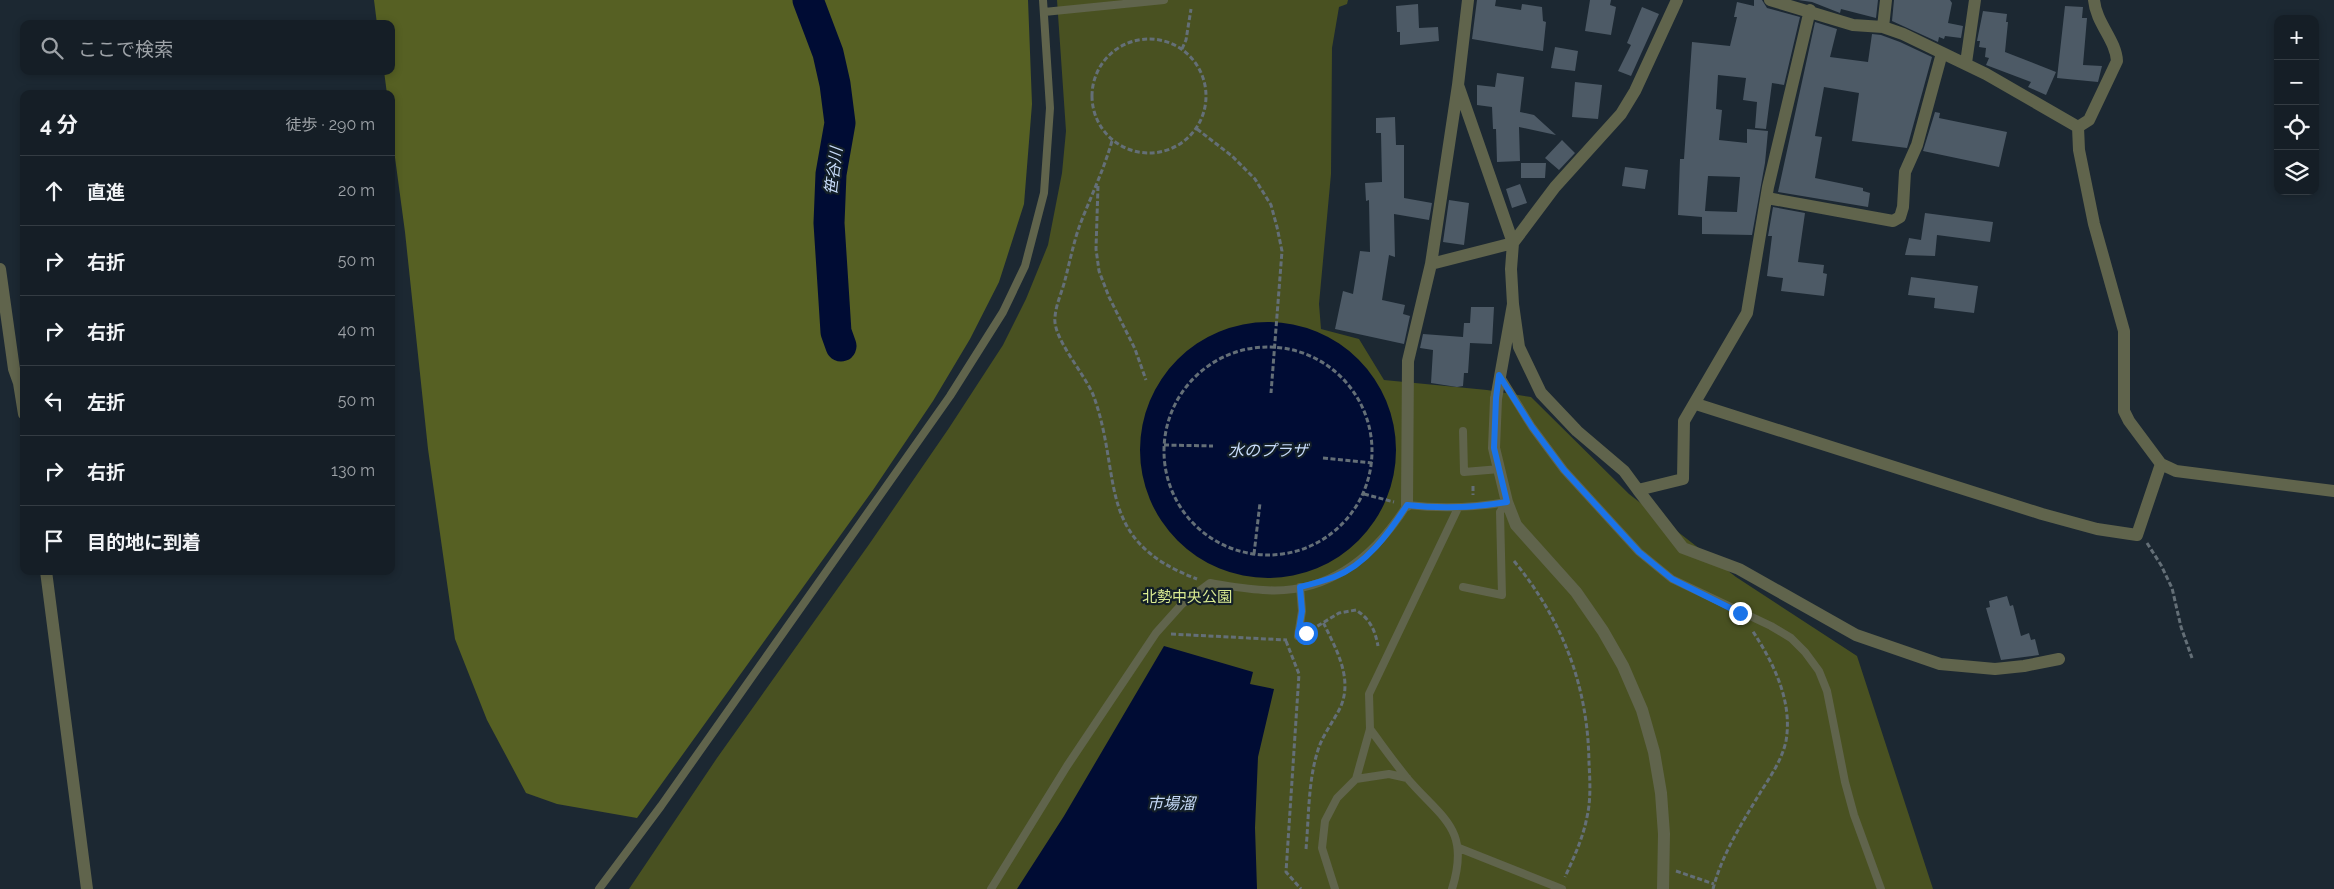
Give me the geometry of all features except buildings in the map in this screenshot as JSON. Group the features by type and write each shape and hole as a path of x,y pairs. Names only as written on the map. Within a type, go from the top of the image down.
{"street":[{"path":"1407,505 1408,361 1430,264 1458,85 1468,0"},
{"path":"1430,264 1513,243 1555,186 1621,114 1635,91 1677,0"},
{"path":"1770,0 1810,10 1853,25 1883,27 1903,34 1966,63 2078,127"},
{"path":"1883,27 1886,0"},
{"path":"1966,63 1975,0"},
{"path":"2078,127 2089,120 2117,61 2117,54 2098,19 2094,0"},
{"path":"1638,490 1683,479 1684,422 1747,313 1767,198 1810,10"},
{"path":"1767,198 1893,221 1900,217 1903,207 1905,172 1917,145 1942,53"},
{"path":"1458,85 1513,243 1511,269 1513,304 1519,347 1541,394 1576,431 1624,471 1683,548 1739,568 1856,635 1940,664 1995,669 2024,666 2059,659"},
{"path":"2078,127 2079,150 2094,224 2124,331 2124,411 2129,421 2161,464 2176,471 2334,491"},
{"path":"0,268 14,368 20,383"},
{"path":"1513,304 1499,375 1494,448 1507,502 1516,524 1576,592 1604,631 1623,666 1638,701 1654,752 1659,785 1664,834 1663,889"},
{"path":"1696,404 2042,514 2097,529 2137,535 2161,464"},
{"path":"47,575 87,889"}],"lane":[{"path":"599,889 662,806 950,396 1003,312 1025,266 1044,193 1050,108 1043,0"},
{"path":"1044,12 1164,0"},
{"path":"1499,375 1532,427 1564,470 1639,552 1672,579 1791,638 1805,652 1819,671 1827,691 1850,798 1881,889"},
{"path":"1463,431 1464,472 1500,469"},
{"path":"991,889 1067,766 1156,633 1182,604 1210,583 1265,590 1300,587 1335,577 1357,564 1382,540 1407,505 1436,509 1474,508 1507,502"},
{"path":"1463,587 1502,595 1500,512 1507,502"},
{"path":"1335,889 1322,848 1325,821 1336,798 1356,779 1370,729 1369,694 1458,508"},
{"path":"1298,636 1302,611 1300,587"},
{"path":"1370,729 1407,778 1452,828 1459,848 1458,870 1452,889"},
{"path":"1356,779 1389,774 1407,778"},
{"path":"1459,848 1561,888"}],"path":[{"path":"1182,49 1186,40 1191,9"},
{"path":"1142,38 1161,39 1182,49 1193,58 1203,74 1207,93 1204,112 1197,129 1184,143 1167,152 1148,154 1129,150 1112,141 1100,126 1093,108 1092,88 1098,70 1109,55 1124,44 1142,38"},
{"path":"1197,129 1232,156 1255,179 1271,205 1282,250 1271,394"},
{"path":"1112,141 1098,183 1081,223 1054,318 1058,336 1086,379 1094,398 1113,492 1121,516 1138,541 1156,559 1178,571 1210,583"},
{"path":"1098,183 1096,249 1099,271 1108,297 1135,348 1146,380"},
{"path":"1291,348 1330,365 1344,380 1354,395 1365,424 1372,463 1364,494 1344,522 1329,536 1292,551 1254,554 1235,550 1214,540 1199,529 1186,514 1168,480 1164,466 1164,445 1168,420 1175,405 1187,386 1204,370 1223,357 1245,349 1291,348"},
{"path":"1164,445 1213,446"},
{"path":"1323,458 1372,463"},
{"path":"1364,494 1407,505"},
{"path":"1254,554 1260,504"},
{"path":"2137,535 2145,539 2172,588 2181,627 2192,658"},
{"path":"1501,545 1534,585 1566,642 1589,729 1590,780 1588,816 1579,846 1561,888"},
{"path":"1156,633 1286,641 1339,613 1356,610 1365,616 1374,630 1378,644 1378,674"},
{"path":"1713,889 1735,835 1776,766 1786,742 1787,716 1781,685 1764,648 1740,613"},
{"path":"1306,849 1312,774 1318,750 1345,692 1341,660 1323,622"},
{"path":"1286,641 1299,674 1286,872 1301,889"},
{"path":"1664,867 1714,884"}],"green space":[{"path":"374,0 1028,0 1032,104 1024,204 999,282 970,339 933,401 873,490 637,818 557,804 526,793 487,720 455,639 428,449 405,232 395,158 395,90 386,90 385,75 395,75 395,20 376,20"},
{"name":"北勢中央公園","path":"1057,0 1348,0 1347,4 1339,7 1332,48 1331,174 1319,304 1321,329 1359,339 1384,380 1487,390 1531,397 1629,494 1736,577 1857,656 1933,889 629,889 717,758 870,543 949,428 1003,345 1026,299 1048,245 1062,173 1066,131"}],"water":[{"name":"水のプラザ","path":"1268,322 1305,327 1339,343 1359,359 1375,379 1391,413 1396,450 1391,487 1375,521 1359,541 1339,557 1305,573 1268,578 1231,573 1197,557 1177,541 1161,521 1145,487 1140,450 1145,413 1161,379 1177,359 1197,343 1231,327"},
{"name":"市場溜","path":"1164,646 1253,672 1250,684 1274,689 1258,757 1255,828 1257,889 1017,889 1064,816"}],"waterway":[{"name":"笹谷川","path":"808,0 828,53 835,84 840,123 831,174 829,223 836,332 841,346"}],"route":[{"path":"1306,633 1298,636 1302,611 1300,587 1335,577 1357,564 1375,548 1394,525 1407,505 1436,509 1474,508 1507,502 1494,448 1499,375 1532,427 1564,470 1639,552 1672,579 1740,613"}]}
